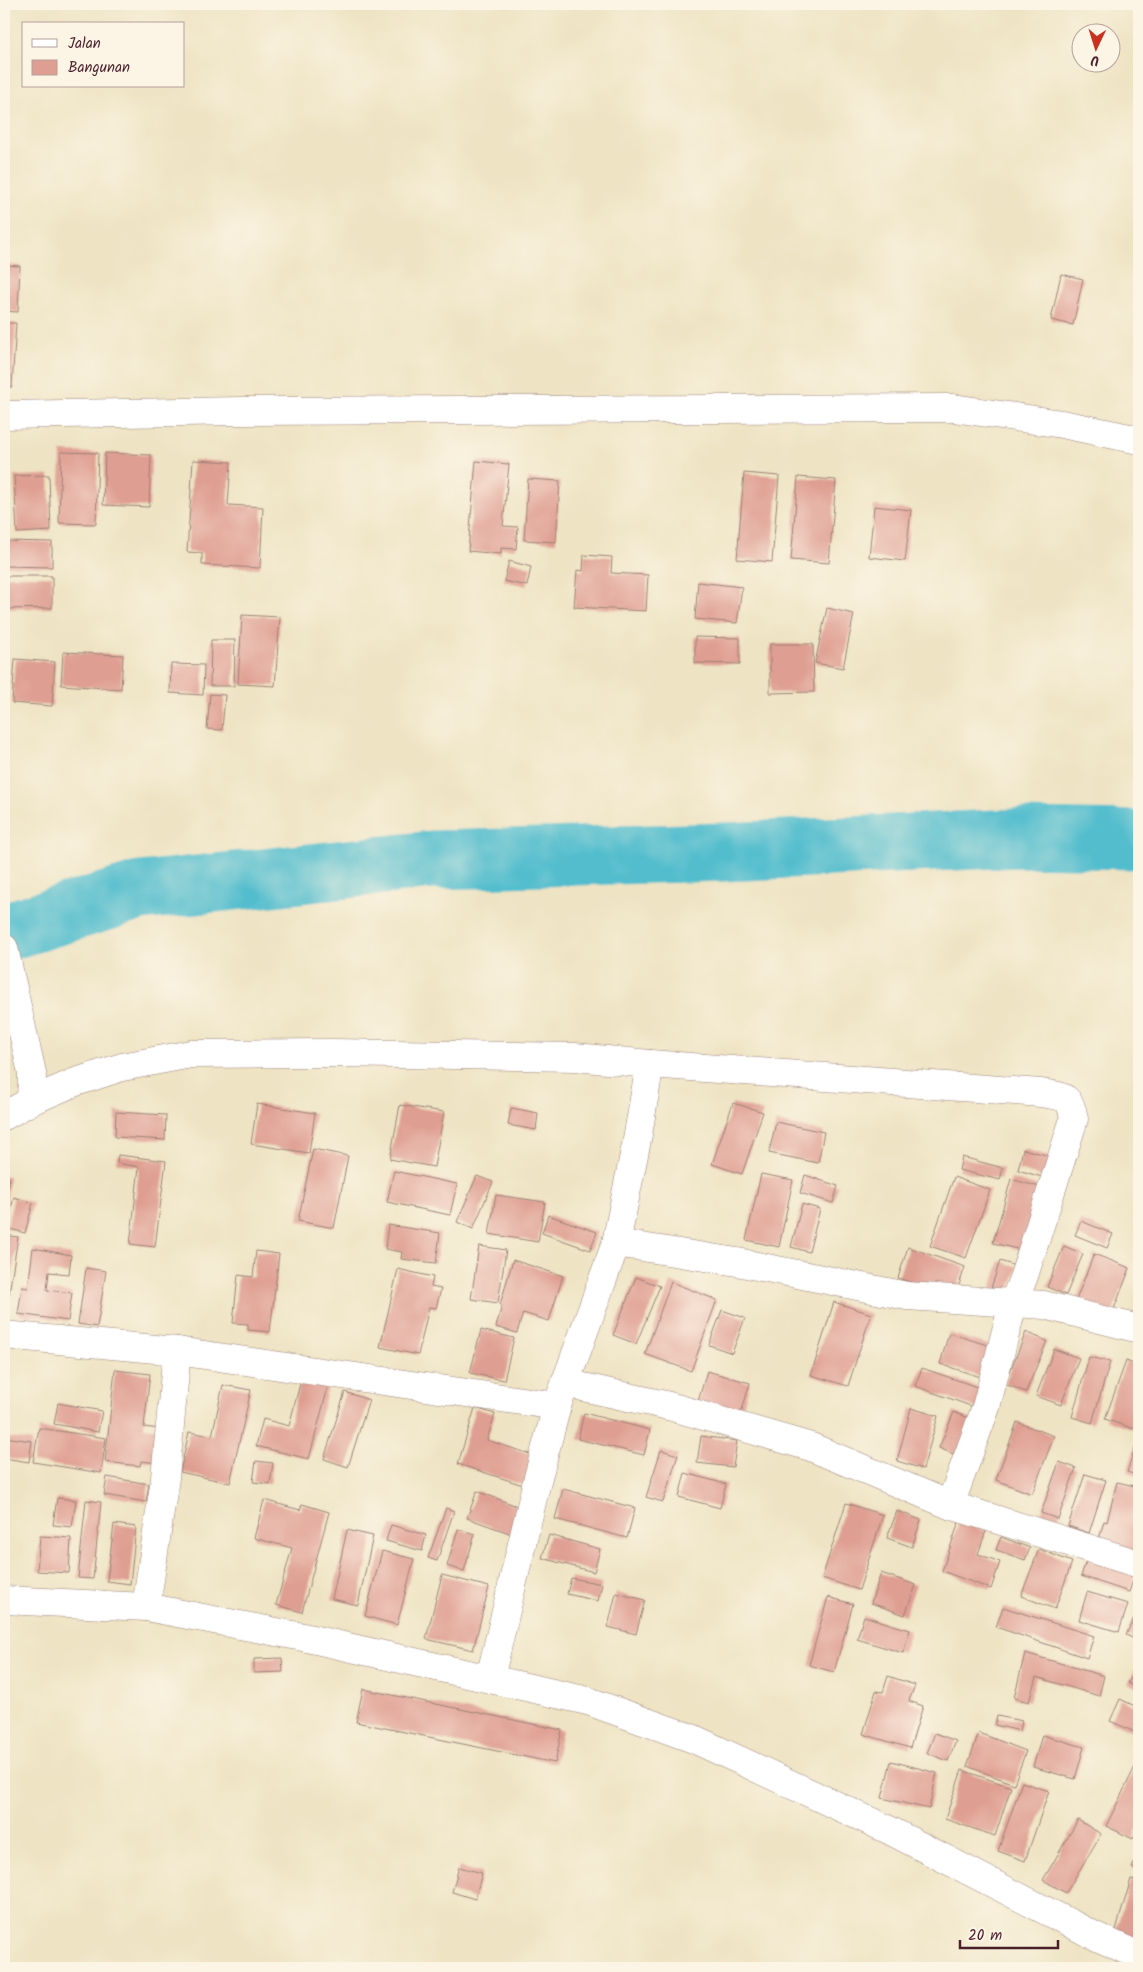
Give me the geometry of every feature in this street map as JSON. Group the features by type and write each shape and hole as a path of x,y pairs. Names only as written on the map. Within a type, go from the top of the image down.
{"street":[{"path":"4,415 251,411 952,408 1062,424 1139,440"},
{"path":"4,948 32,1073 31,1102"},
{"path":"4,1116 73,1083 122,1067 191,1054 333,1053 575,1057 1041,1093 1064,1097 1072,1105 1074,1119 1024,1276 1013,1304 986,1407 950,1505"},
{"path":"490,1678 537,1481 561,1394 616,1243 650,1064"},
{"path":"616,1243 737,1262 907,1296 1044,1305 1139,1329"},
{"path":"4,1335 177,1351 669,1406 811,1447 950,1505 1139,1564"},
{"path":"146,1607 165,1478 177,1351"},
{"path":"4,1600 146,1607 303,1637 588,1701 694,1739 889,1830 1091,1934 1139,1956"}],"building":[{"path":"4,265 20,266 18,312 4,311"},
{"path":"1061,274 1083,279 1073,325 1051,320"},
{"path":"4,323 16,323 12,387 4,387"},
{"path":"61,452 98,453 96,524 59,523"},
{"path":"105,453 151,455 149,507 103,505"},
{"path":"193,460 231,462 228,505 263,507 260,568 202,565 202,553 187,552"},
{"path":"476,461 509,464 503,526 518,527 516,549 501,548 501,554 468,551"},
{"path":"744,473 779,476 772,562 737,559"},
{"path":"49,475 51,531 17,533 14,476"},
{"path":"798,477 836,480 829,563 791,560"},
{"path":"528,479 560,481 556,542 524,540"},
{"path":"874,506 911,510 905,561 869,557"},
{"path":"4,541 52,542 52,567 4,566"},
{"path":"584,555 612,557 611,573 648,575 646,611 574,607 577,570 583,571"},
{"path":"509,561 531,567 527,586 504,581"},
{"path":"4,576 52,576 52,608 4,609"},
{"path":"698,582 742,587 737,623 695,619"},
{"path":"827,608 854,614 843,668 815,663"},
{"path":"242,615 280,617 275,686 238,684"},
{"path":"695,637 740,638 740,664 695,663"},
{"path":"211,640 235,640 234,686 210,686"},
{"path":"770,644 813,644 814,692 770,693"},
{"path":"63,652 123,655 121,689 61,685"},
{"path":"15,659 55,662 52,706 12,703"},
{"path":"171,664 204,665 203,695 170,693"},
{"path":"210,694 225,695 222,730 207,729"},
{"path":"733,1103 763,1112 742,1174 712,1164"},
{"path":"257,1104 315,1113 309,1153 251,1144"},
{"path":"400,1105 444,1112 434,1167 390,1159"},
{"path":"511,1108 538,1113 536,1130 508,1125"},
{"path":"116,1112 166,1115 165,1140 115,1137"},
{"path":"776,1122 824,1132 818,1163 769,1153"},
{"path":"313,1149 348,1156 334,1228 298,1221"},
{"path":"1023,1149 1054,1157 1049,1179 1018,1170"},
{"path":"118,1155 166,1161 155,1247 130,1244 139,1167 117,1163"},
{"path":"962,1157 1003,1168 1000,1180 959,1170"},
{"path":"394,1171 457,1184 450,1215 387,1202"},
{"path":"761,1174 793,1180 779,1247 746,1240"},
{"path":"805,1175 838,1186 833,1203 800,1193"},
{"path":"4,1176 9,1176 6,1202 4,1201"},
{"path":"477,1176 493,1182 473,1229 457,1222"},
{"path":"954,1177 990,1190 966,1258 930,1246"},
{"path":"1011,1179 1047,1189 1029,1252 993,1243"},
{"path":"496,1195 545,1202 538,1242 489,1234"},
{"path":"14,1197 33,1203 25,1233 6,1228"},
{"path":"802,1204 820,1209 809,1252 791,1247"},
{"path":"548,1215 597,1232 590,1250 542,1233"},
{"path":"1081,1221 1113,1234 1107,1248 1075,1235"},
{"path":"388,1225 440,1233 436,1263 401,1259 402,1252 385,1249"},
{"path":"4,1235 18,1237 5,1319 4,1319"},
{"path":"479,1246 506,1250 498,1303 471,1299"},
{"path":"1064,1246 1083,1254 1066,1295 1047,1287"},
{"path":"908,1247 965,1267 955,1297 898,1278"},
{"path":"33,1248 71,1255 69,1274 49,1272 47,1290 72,1293 68,1321 18,1314 22,1287 28,1288"},
{"path":"256,1251 279,1254 270,1332 248,1330 248,1324 233,1323 238,1275 253,1277"},
{"path":"1094,1254 1130,1268 1110,1319 1074,1305"},
{"path":"513,1260 563,1276 549,1321 523,1313 517,1333 496,1327 502,1306 500,1305"},
{"path":"1000,1261 1018,1267 1007,1297 990,1291"},
{"path":"86,1268 106,1271 97,1327 78,1324"},
{"path":"398,1269 433,1277 431,1287 441,1289 436,1308 429,1307 418,1355 380,1347"},
{"path":"636,1277 660,1286 636,1344 613,1335"},
{"path":"671,1282 717,1300 691,1371 645,1354"},
{"path":"834,1302 871,1314 848,1386 811,1375"},
{"path":"722,1310 745,1318 732,1353 709,1345"},
{"path":"481,1330 514,1338 504,1380 470,1373"},
{"path":"1026,1332 1047,1341 1026,1392 1005,1384"},
{"path":"949,1333 1000,1349 990,1380 940,1364"},
{"path":"1054,1349 1079,1358 1061,1405 1036,1396"},
{"path":"1089,1357 1110,1362 1092,1423 1072,1417"},
{"path":"1126,1361 1139,1366 1139,1423 1137,1430 1105,1419"},
{"path":"922,1368 986,1390 979,1409 915,1386"},
{"path":"115,1370 150,1374 144,1427 160,1429 157,1463 141,1461 140,1466 105,1462"},
{"path":"707,1371 750,1383 740,1417 697,1405"},
{"path":"301,1380 328,1387 309,1459 256,1446 263,1419 289,1426"},
{"path":"223,1385 251,1390 230,1483 180,1472 189,1432 212,1436"},
{"path":"345,1392 369,1400 348,1467 324,1459"},
{"path":"58,1403 102,1411 98,1432 54,1424"},
{"path":"475,1408 495,1414 487,1440 536,1456 526,1486 458,1464"},
{"path":"911,1408 938,1416 923,1469 897,1461"},
{"path":"954,1412 973,1420 958,1456 939,1448"},
{"path":"584,1413 650,1430 644,1455 578,1439"},
{"path":"1017,1422 1054,1436 1032,1494 996,1480"},
{"path":"39,1428 106,1438 101,1473 33,1462"},
{"path":"701,1436 737,1441 733,1467 697,1463"},
{"path":"4,1437 32,1441 29,1462 4,1458"},
{"path":"1135,1448 1139,1450 1139,1476 1127,1472"},
{"path":"661,1450 678,1455 663,1502 646,1497"},
{"path":"256,1461 273,1463 270,1484 253,1482"},
{"path":"1059,1462 1076,1468 1058,1519 1041,1513"},
{"path":"685,1473 726,1484 720,1508 679,1497"},
{"path":"1085,1474 1106,1480 1089,1533 1068,1526"},
{"path":"107,1477 149,1484 146,1502 104,1495"},
{"path":"1117,1482 1139,1487 1139,1510 1135,1528 1139,1529 1139,1554 1098,1543 1104,1521 1107,1522"},
{"path":"563,1489 635,1508 627,1538 555,1519"},
{"path":"477,1491 522,1508 512,1534 467,1518"},
{"path":"57,1498 76,1500 72,1527 53,1525"},
{"path":"86,1500 101,1502 93,1579 78,1578"},
{"path":"264,1500 300,1510 302,1504 329,1512 302,1612 276,1605 292,1548 254,1538"},
{"path":"846,1503 883,1515 859,1590 822,1578"},
{"path":"446,1508 454,1511 437,1561 428,1558"},
{"path":"897,1511 921,1520 912,1547 887,1538"},
{"path":"959,1522 986,1531 978,1554 1000,1562 991,1589 942,1571"},
{"path":"114,1524 136,1527 130,1584 107,1581"},
{"path":"391,1525 426,1535 422,1551 386,1541"},
{"path":"458,1529 475,1534 464,1571 447,1566"},
{"path":"347,1530 373,1536 358,1605 332,1599"},
{"path":"549,1535 600,1549 594,1572 542,1558"},
{"path":"40,1536 71,1538 69,1573 37,1571"},
{"path":"1001,1537 1030,1548 1025,1560 996,1550"},
{"path":"1039,1549 1072,1562 1055,1609 1021,1596"},
{"path":"382,1551 414,1559 397,1625 365,1616"},
{"path":"1087,1558 1135,1574 1129,1592 1081,1576"},
{"path":"881,1573 916,1585 905,1615 871,1603"},
{"path":"442,1575 489,1587 473,1650 426,1639"},
{"path":"571,1578 602,1584 598,1601 567,1594"},
{"path":"1087,1592 1128,1604 1119,1632 1079,1620"},
{"path":"616,1593 645,1600 636,1634 608,1627"},
{"path":"828,1597 853,1604 834,1672 809,1665"},
{"path":"1003,1607 1094,1636 1087,1658 996,1627"},
{"path":"864,1616 910,1630 903,1653 857,1639"},
{"path":"1134,1618 1139,1620 1139,1641 1126,1635"},
{"path":"1025,1653 1104,1676 1099,1696 1036,1677 1029,1702 1014,1698"},
{"path":"282,1658 283,1672 254,1673 254,1659"},
{"path":"1139,1663 1139,1689 1128,1683"},
{"path":"888,1676 915,1685 909,1701 923,1706 910,1748 863,1734 876,1691 883,1692"},
{"path":"363,1689 562,1730 555,1763 356,1722"},
{"path":"1120,1699 1139,1708 1139,1734 1110,1721"},
{"path":"997,1716 1022,1721 1020,1731 995,1725"},
{"path":"935,1733 956,1741 948,1761 927,1753"},
{"path":"979,1733 1026,1751 1014,1784 967,1766"},
{"path":"1042,1735 1084,1747 1075,1779 1033,1767"},
{"path":"891,1761 937,1773 929,1809 882,1798"},
{"path":"1136,1765 1139,1767 1139,1826 1133,1839 1106,1826"},
{"path":"962,1770 1011,1787 995,1836 945,1819"},
{"path":"1022,1782 1049,1791 1025,1861 998,1851"},
{"path":"1078,1820 1101,1834 1066,1893 1043,1880"},
{"path":"1136,1859 1139,1860 1139,1871 1132,1868"},
{"path":"459,1867 482,1873 475,1899 452,1892"},
{"path":"1131,1879 1139,1881 1139,1948 1113,1940"}],"waterway":[{"path":"4,932 140,891 432,860 725,852 1017,838 1139,840"}]}
